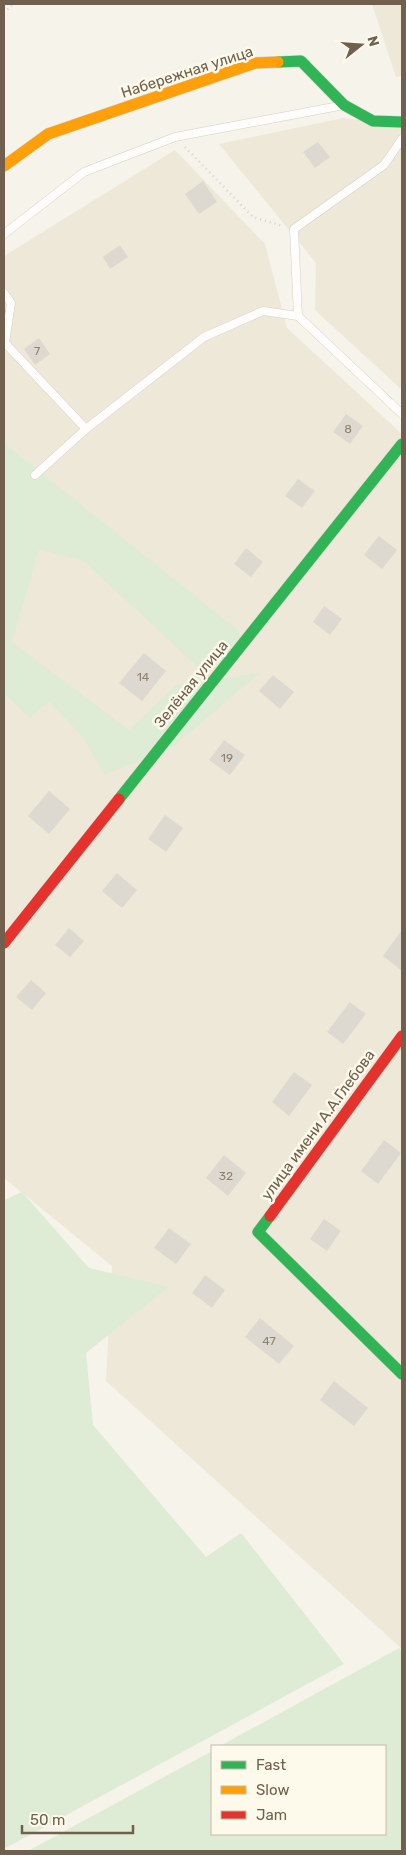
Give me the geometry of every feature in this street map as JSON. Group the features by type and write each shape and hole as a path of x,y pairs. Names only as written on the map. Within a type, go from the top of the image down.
{"street":[{"name":"Набережная улица","path":"4,166 48,134 255,63 301,61 344,105 374,121 402,122"},
{"name":"Зелёная улица","path":"4,943 402,444"},
{"name":"улица имени А.А.Глебова","path":"402,1036 258,1232 402,1374"}],"lane":[{"path":"4,234 84,172 175,137 344,105"},
{"path":"298,316 294,229 384,165 402,139"},
{"path":"4,292 11,303 5,343 86,429"},
{"path":"35,474 86,429 204,337 263,311 298,316 402,414"}],"path":[{"path":"4,13 13,4"},
{"path":"175,137 253,218 294,229"}],"shaded area":[{"path":"372,4 402,4 402,76 396,77"},
{"path":"343,118 402,124 402,390 315,310 316,263 219,144"},
{"path":"175,150 265,244 287,328 402,434 402,1649 106,1381 112,1266 4,1178 4,256"}],"green space":[{"path":"4,443 238,630 248,651 202,671 82,560 39,550 12,642 129,730 176,685 260,673 173,747 104,775 83,737 49,702 30,718 4,694"},
{"path":"22,1192 89,1268 169,1287 86,1353 93,1425 206,1557 241,1533 344,1664 4,1849 4,1200"},
{"path":"399,1648 402,1652 402,1851 28,1851 211,1752 211,1835 386,1835 386,1745 222,1745"}],"building":[{"path":"318,142 330,157 315,168 303,152"},
{"path":"203,181 217,202 199,214 185,194"},
{"path":"120,245 128,257 110,269 103,257"},
{"path":"39,338 50,354 35,365 24,349"},
{"path":"346,414 363,426 350,444 333,432"},
{"path":"298,479 315,491 302,508 285,496"},
{"path":"379,536 397,550 382,569 364,555"},
{"path":"246,548 263,562 251,577 234,564"},
{"path":"324,606 342,619 330,635 313,622"},
{"path":"144,653 166,671 142,701 119,683"},
{"path":"273,675 294,692 280,709 259,691"},
{"path":"224,740 245,755 230,775 209,760"},
{"path":"49,791 70,809 49,834 28,816"},
{"path":"165,815 183,828 166,852 148,839"},
{"path":"117,873 137,890 122,908 102,891"},
{"path":"69,928 84,941 70,957 55,945"},
{"path":"402,930 402,971 383,956"},
{"path":"31,980 46,993 32,1010 16,997"},
{"path":"350,1002 366,1014 343,1044 327,1032"},
{"path":"294,1072 312,1085 289,1116 272,1102"},
{"path":"384,1140 401,1153 378,1184 361,1171"},
{"path":"224,1155 246,1173 228,1196 206,1178"},
{"path":"324,1219 341,1231 327,1251 310,1239"},
{"path":"169,1228 191,1244 176,1264 154,1248"},
{"path":"205,1275 225,1290 212,1308 192,1293"},
{"path":"260,1318 294,1346 279,1364 245,1337"},
{"path":"334,1381 368,1408 354,1426 320,1400"}],"traffic: fast":[{"path":"278,62 301,61 344,105 373,121 402,122"},
{"path":"119,799 402,444"},
{"path":"270,1216 258,1232 402,1374"}],"traffic: slow":[{"path":"4,166 48,134 255,63 278,62"}],"traffic: jam":[{"path":"4,943 119,799"},
{"path":"270,1216 402,1036"}]}
